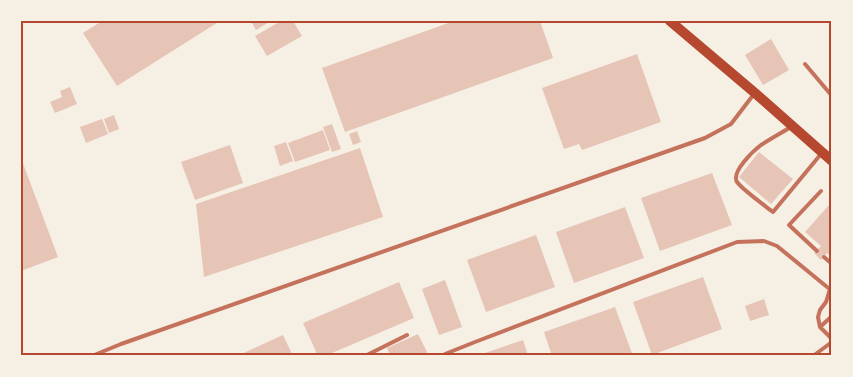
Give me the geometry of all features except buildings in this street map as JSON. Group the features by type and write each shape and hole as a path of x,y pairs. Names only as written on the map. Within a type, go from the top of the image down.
{"main road":[{"path":"670,21 832,160"}],"lane":[{"path":"805,64 832,96"},
{"path":"92,356 121,344 705,138 732,124 755,93"},
{"path":"793,126 759,146 737,172 737,182 773,212 822,152"},
{"path":"817,251 789,225 821,191"},
{"path":"445,356 444,354 474,342 738,242 764,241 777,246 831,289 826,302 818,314 820,326 832,341 813,356"},
{"path":"824,257 832,264"},
{"path":"820,326 832,316"},
{"path":"365,356 407,335"}]}
